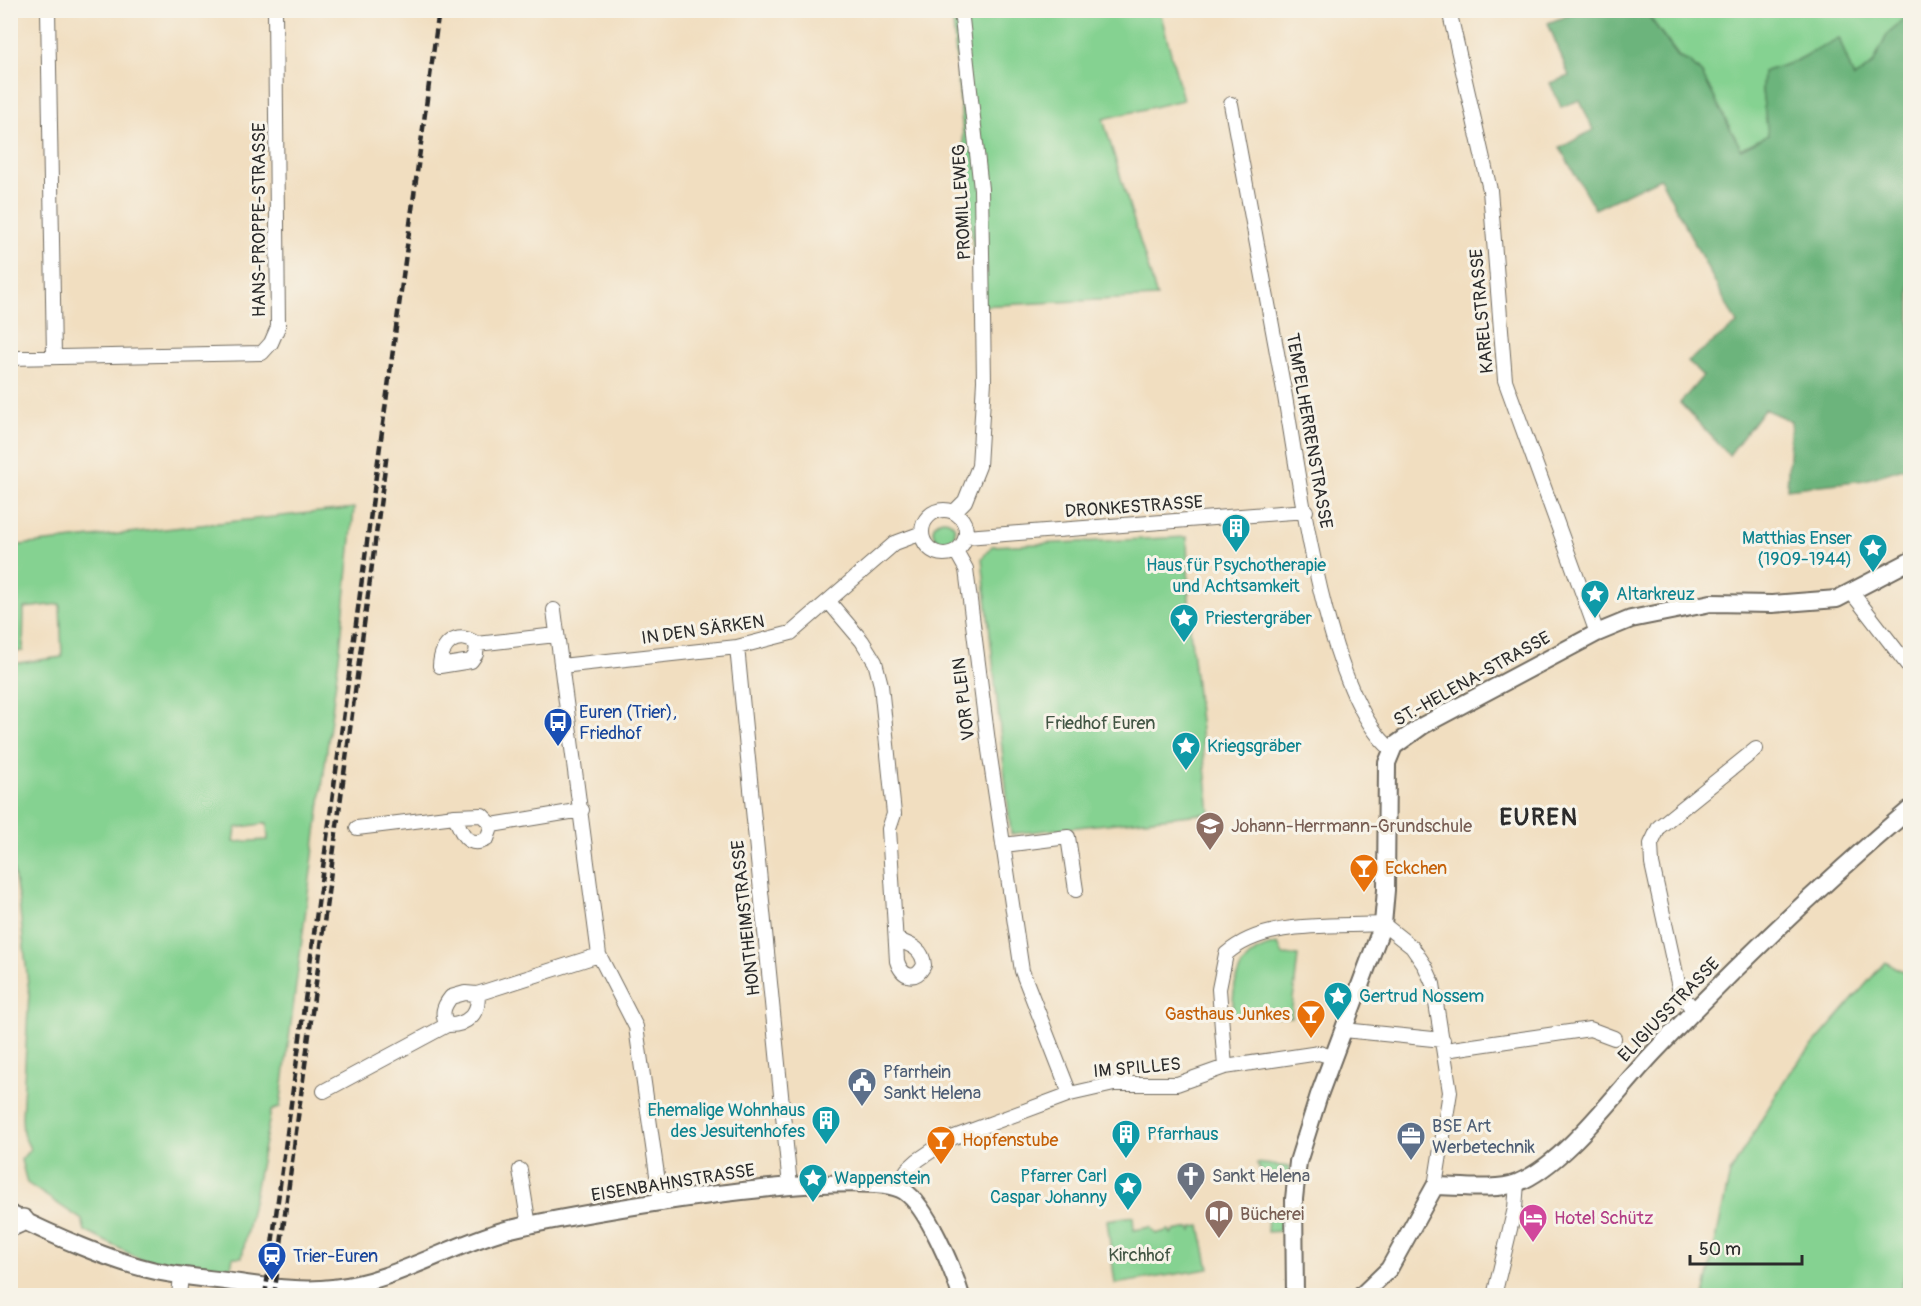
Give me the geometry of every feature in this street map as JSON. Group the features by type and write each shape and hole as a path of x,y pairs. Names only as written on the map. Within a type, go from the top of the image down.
{"street":[{"path":"48,10 54,356"},
{"name":"HANS-PROPPE-STRASSE","path":"10,358 262,352 271,343 278,327 275,10"},
{"name":"PROMILLEWEG","path":"954,512 965,501 979,466 983,392 981,189 961,10"},
{"name":"KARELSTRASSE","path":"1449,10 1490,190 1505,380 1597,633"},
{"name":"TEMPELHERRENSTRASSE","path":"1232,104 1306,512 1333,639 1366,718 1389,756"},
{"path":"941,509 954,512 963,520 966,537 956,551 937,553 926,545 922,533 929,515 941,509"},
{"name":"DRONKESTRASSE","path":"966,537 1306,512"},
{"name":"IN DEN SÄRKEN","path":"561,666 737,647 791,633 895,543 922,533"},
{"name":"VOR PLEIN","path":"956,551 966,569 989,750 1022,971 1070,1094"},
{"name":"ST.-HELENA-STRASSE","path":"1389,756 1422,726 1597,633 1631,619 1711,603 1805,603 1837,599 1911,561"},
{"path":"1852,593 1911,668"},
{"path":"829,602 862,641 875,662 881,685 894,814 889,829 898,940"},
{"path":"554,610 570,746 582,810 599,956 636,1027 662,1203"},
{"path":"477,644 556,635"},
{"name":"HONTHEIMSTRASSE","path":"737,647 790,1186"},
{"path":"1694,1011 1680,992 1652,864 1651,844 1659,827 1756,749"},
{"path":"1294,1296 1296,1174 1332,1057 1383,924 1389,756"},
{"name":"ELIGIUSSTRASSE","path":"1435,1186 1494,1186 1517,1183 1538,1170 1569,1144 1694,1011 1846,864 1911,809"},
{"path":"492,825 582,810"},
{"path":"357,828 482,815 492,825"},
{"path":"455,816 461,833 470,842 479,843 487,839 492,825"},
{"path":"1004,845 1068,837 1076,890"},
{"path":"1225,1067 1219,989 1226,954 1253,936 1288,930 1383,924 1412,947 1425,966 1433,984 1450,1092 1435,1186 1389,1269 1361,1296"},
{"path":"447,1024 442,1017 443,1010 451,997 465,993 477,994 599,956"},
{"path":"324,1091 447,1024 463,1023 474,1014 479,1001 477,994"},
{"path":"1344,1030 1444,1045 1590,1029 1614,1038"},
{"name":"IM SPILLES","path":"897,1187 907,1170 949,1139 1070,1094 1114,1084 1177,1084 1225,1067 1318,1053 1332,1057"},
{"path":"520,1170 529,1226"},
{"name":"EISENBAHNSTRASSE","path":"13,1218 121,1261 181,1275 276,1288 309,1290 336,1288 388,1274 506,1230 662,1203 790,1186 872,1183 897,1187"},
{"path":"1494,1296 1515,1208 1517,1183"},
{"path":"897,1187 916,1201 934,1234 961,1296"},
{"path":"179,1296 181,1275"}],"green space":[{"path":"1910,10 1908,17 1888,33 1873,64 1854,78 1839,38 1796,61 1763,72 1762,91 1769,136 1741,149 1702,74 1690,62 1680,58 1645,11"},
{"path":"952,11 1160,11 1183,100 1103,119 1157,297 978,306"},
{"path":"1579,11 1645,11 1679,58 1690,62 1702,74 1741,149 1768,135 1762,91 1763,72 1796,61 1839,38 1854,78 1873,64 1888,33 1910,14 1910,466 1865,480 1787,489 1791,421 1764,409 1729,455 1680,403 1703,376 1688,361 1737,324 1660,178 1595,209 1560,148 1593,130 1580,100 1561,107 1550,83 1569,76 1548,23"},
{"path":"354,508 340,650 280,1107 271,1111 242,1257 233,1257 231,1267 140,1259 85,1231 82,1220 27,1183 21,1160 30,1149 23,1134 22,1117 29,993 19,902 11,857 11,664 62,657 60,604 24,608 23,651 11,652 11,546","holes":["267,823 268,840 234,842 236,828"]},
{"path":"944,520 952,523 955,531 952,539 944,542 936,539 933,531 936,523"},
{"name":"Friedhof Euren","path":"1187,537 1190,630 1210,813 1011,834 982,558 992,546"},
{"path":"1278,944 1283,955 1298,956 1291,1017 1233,1015 1234,990 1240,969 1254,953"},
{"path":"1885,962 1910,975 1910,1253 1899,1295 1704,1296 1730,1173 1789,1073"},
{"path":"1257,1163 1289,1167 1288,1180 1265,1175"},
{"path":"1285,1206 1283,1231 1267,1232 1268,1211"},
{"name":"Kirchhof","path":"1133,1216 1134,1230 1150,1227 1156,1234 1169,1230 1171,1234 1173,1231 1190,1228 1192,1231 1193,1227 1200,1226 1209,1269 1115,1284 1107,1220"},
{"path":"1910,1253 1910,1295 1899,1295"}],"railway":[{"path":"265,1296 439,10"},
{"path":"274,1296 387,453"}],"place":[{"name":"Haus für Psychotherapie und Achtsamkeit","path":"1236,554"},
{"name":"Matthias Enser (1909-1944)","path":"1873,574"},
{"name":"Altarkreuz","path":"1595,620"},
{"name":"Priestergräber","path":"1184,644"},
{"name":"Euren (Trier), Friedhof","path":"558,748"},
{"name":"Kriegsgräber","path":"1186,772"},
{"name":"Johann-Herrmann-Grundschule","path":"1210,852"},
{"name":"Eckchen","path":"1364,894"},
{"name":"Gertrud Nossem","path":"1338,1022"},
{"name":"Gasthaus Junkes","path":"1311,1040"},
{"name":"Pfarrhein Sankt Helena","path":"862,1108"},
{"name":"Ehemalige Wohnhaus des Jesuitenhofes","path":"826,1146"},
{"name":"Pfarrhaus","path":"1126,1160"},
{"name":"BSE Art Werbetechnik","path":"1411,1162"},
{"name":"Hopfenstube","path":"941,1166"},
{"name":"Sankt Helena","path":"1191,1202"},
{"name":"Wappenstein","path":"813,1204"},
{"name":"Pfarrer Carl Caspar Johanny","path":"1128,1212"},
{"name":"Bücherei","path":"1219,1240"},
{"name":"Hotel Schütz","path":"1533,1244"},
{"name":"Trier-Euren","path":"272,1282"}],"district":[{"name":"EUREN","path":"1539,817"}]}
